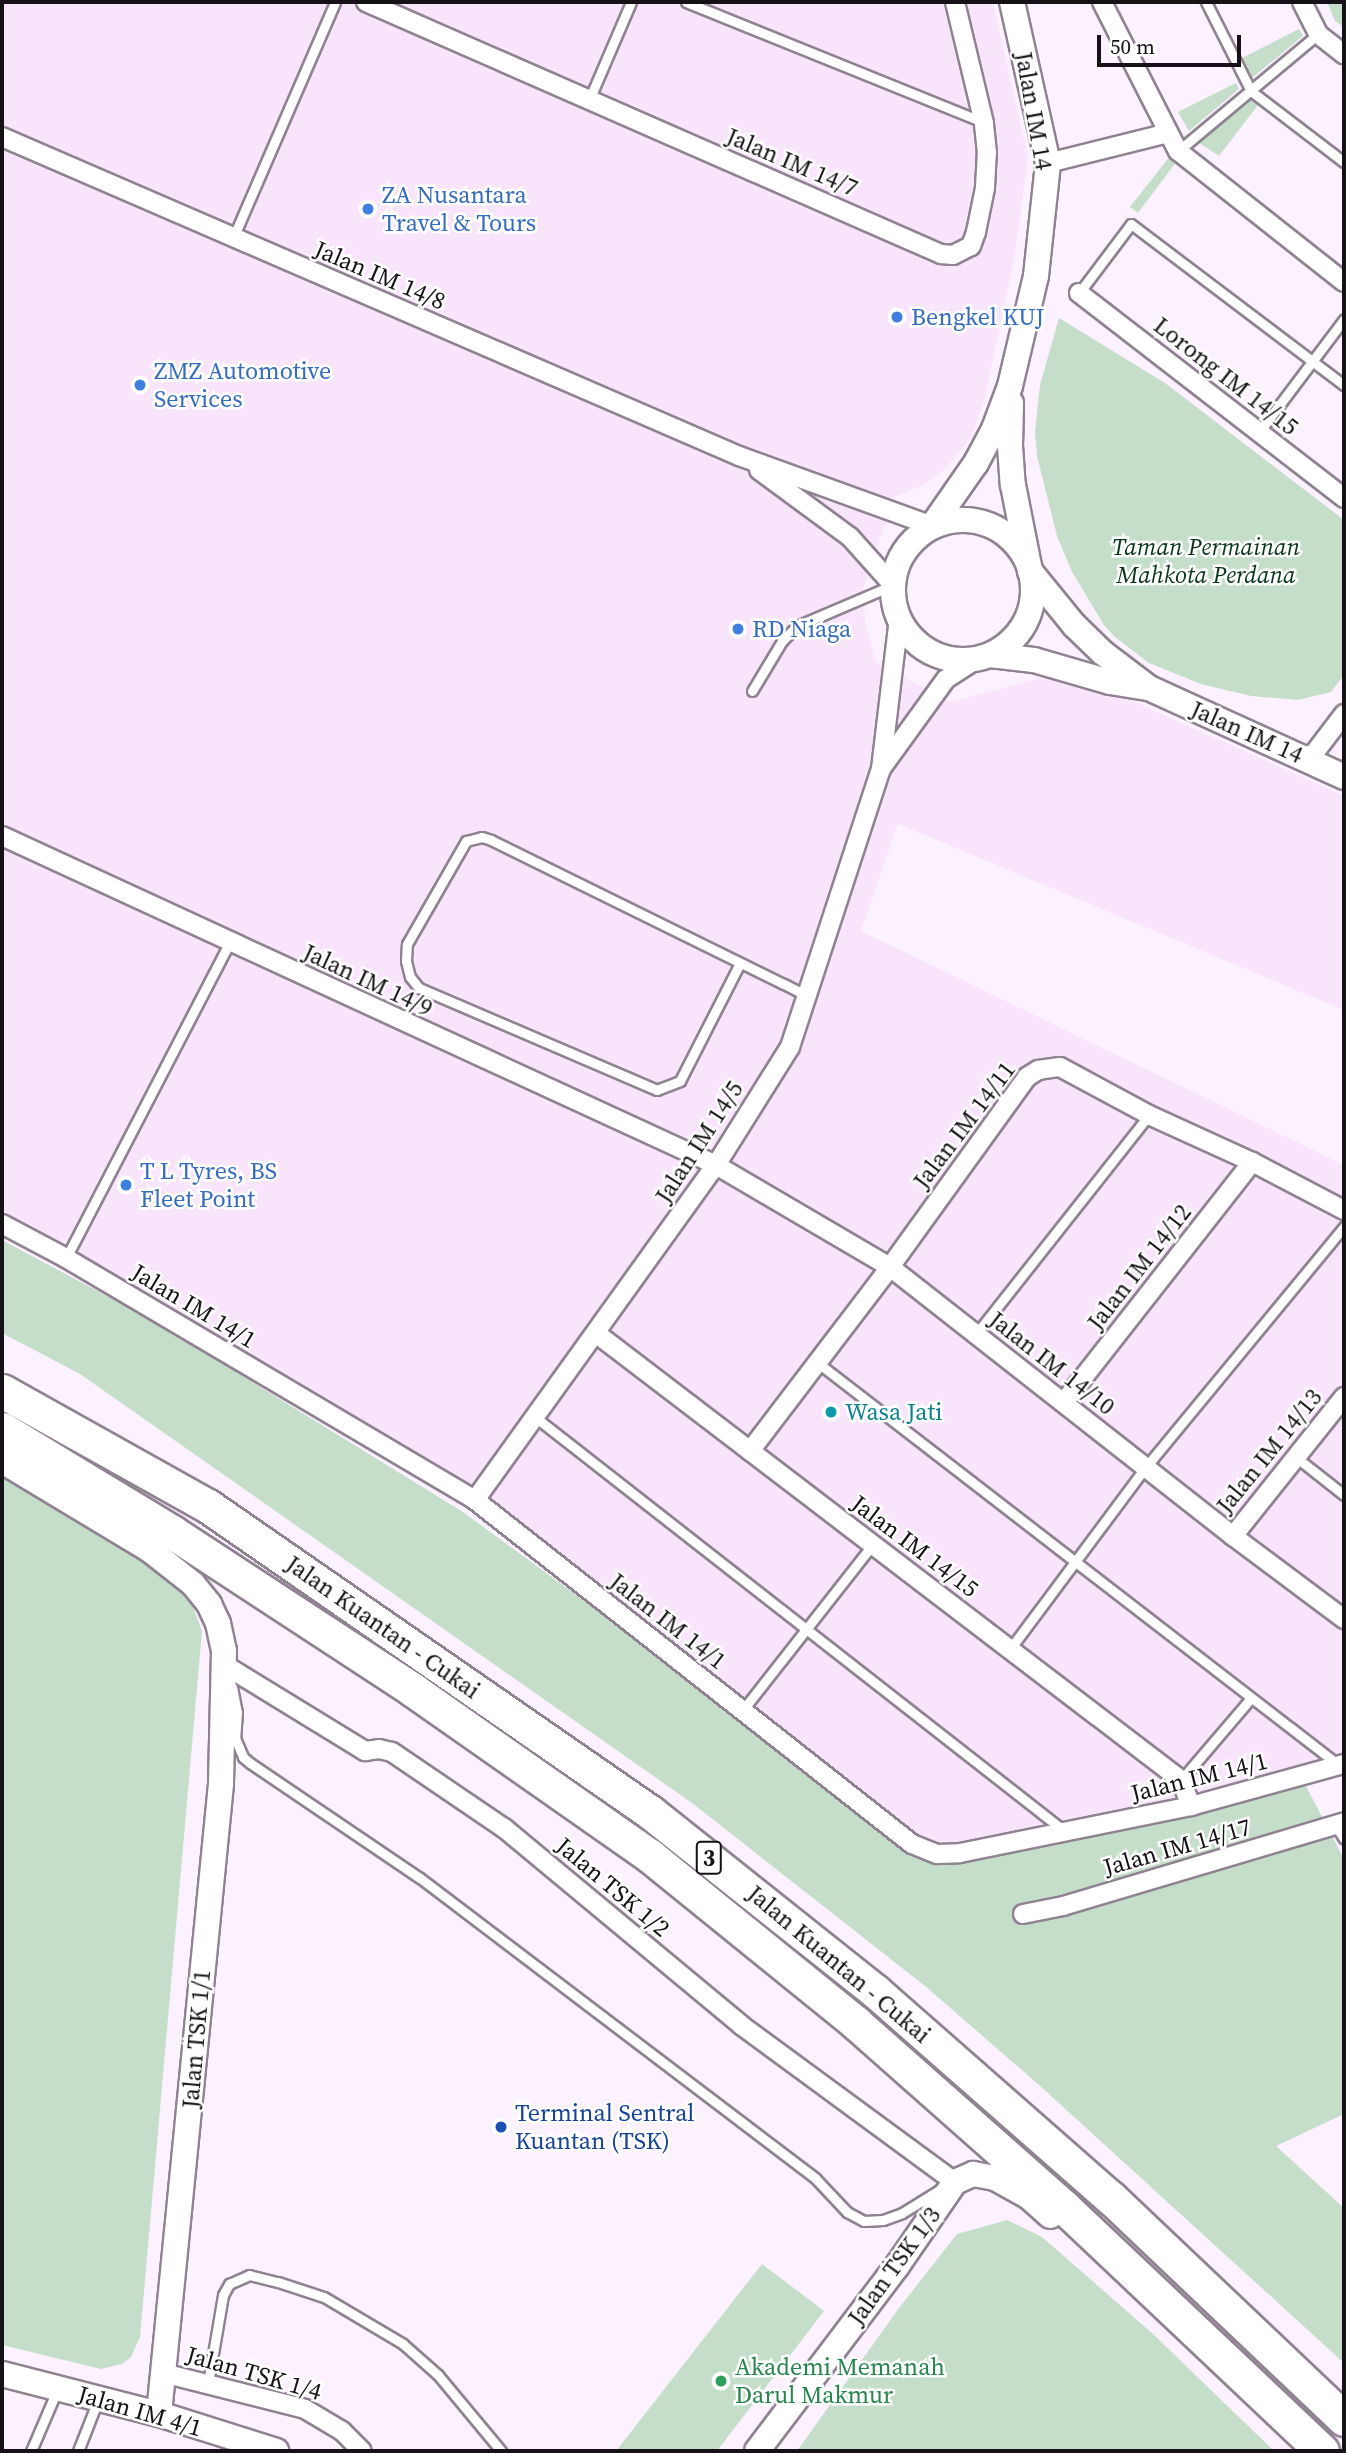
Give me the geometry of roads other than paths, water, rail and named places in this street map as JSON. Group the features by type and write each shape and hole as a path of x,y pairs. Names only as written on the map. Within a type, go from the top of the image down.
{"highway":[{"name":"Jalan Kuantan - Cukai","path":"2,1391 208,1507 661,1821 906,2018 1111,2198 1344,2419"},
{"name":"Jalan Kuantan - Cukai","path":"2,1429 172,1532 402,1683 650,1856 887,2050 1064,2207 1315,2445"}],"street":[{"name":"Jalan IM 14/7","path":"366,2 588,102 941,254 953,255 971,246 985,188 984,123 955,2"},
{"name":"Jalan IM 14","path":"1010,386 1036,276 1048,163 1012,2"},
{"path":"1102,2 1178,151 1344,282"},
{"path":"1302,2 1318,34 1344,54"},
{"path":"1048,163 1168,133"},
{"name":"Jalan IM 14/8","path":"2,137 232,239 739,456 932,526"},
{"name":"Lorong IM 14/15","path":"1079,293 1344,498"},
{"path":"881,769 899,617 893,585 903,554 912,541 932,526 976,463 1010,386"},
{"path":"881,769 946,679 1014,638 1026,620 1032,600 1030,571 1013,485 1010,386"},
{"name":"Jalan IM 14/8","path":"739,456 850,537 893,585"},
{"path":"899,617 912,637 930,652 953,659 983,657 1034,660 1110,682 1149,688 1149,684 1103,653 1074,625 1030,571 1014,542 984,523 967,520 932,526"},
{"name":"Jalan IM 14","path":"1149,688 1344,777"},
{"path":"1309,761 1344,714"},
{"name":"Jalan IM 14/5","path":"475,1500 716,1166 790,1047 881,769"},
{"name":"Jalan IM 14/9","path":"2,836 716,1166"},
{"name":"Jalan IM 14/11","path":"750,1451 890,1268 1027,1077 1038,1069 1060,1067 1149,1115 1252,1162"},
{"path":"1252,1162 1344,1210"},
{"name":"Jalan IM 14/12","path":"1064,1402 1252,1162"},
{"name":"Jalan IM 14/10","path":"716,1166 890,1268 1145,1468 1344,1619"},
{"name":"Jalan IM 14/1","path":"2,1224 66,1258 475,1500 912,1843 937,1854 960,1853 1191,1806 1342,1765"},
{"name":"Jalan IM 14/15","path":"597,1334 1181,1780"},
{"name":"Jalan IM 14/13","path":"1233,1536 1344,1396"},
{"name":"Jalan TSK 1/1","path":"2,1461 150,1550 193,1584 209,1604 218,1623 223,1664 221,1784 159,2414"},
{"name":"Jalan TSK 1/2","path":"223,1664 365,1751 379,1749 392,1752 504,1828 741,2025 955,2182"},
{"path":"1181,1780 1191,1806"},
{"name":"Jalan IM 14/17","path":"1023,1914 1341,1829"},
{"path":"955,2182 966,2175 982,2175 1028,2196 1120,2280 1315,2445"},
{"name":"Jalan TSK 1/3","path":"757,2451 897,2266 955,2182"},
{"name":"Jalan TSK 1/4","path":"163,2372 305,2409 342,2431 362,2451"},
{"name":"Jalan IM 4/1","path":"2,2374 159,2414 276,2451"}],"lane":[{"path":"232,239 335,2"},
{"path":"588,102 631,2"},
{"path":"686,2 984,123"},
{"path":"1206,2 1251,91 1344,162"},
{"path":"1178,151 1318,34"},
{"path":"1079,293 1131,225 1344,385"},
{"path":"1259,432 1344,319"},
{"path":"752,691 782,641 797,626 893,585"},
{"path":"740,963 680,1081 669,1088 657,1090 419,988 410,976 405,961 407,944 466,841 482,836 808,996"},
{"path":"66,1258 229,943"},
{"path":"976,1334 1149,1115"},
{"path":"1010,1649 1145,1468 1344,1227"},
{"path":"818,1363 1251,1698 1342,1765"},
{"path":"535,1417 1065,1832"},
{"path":"1297,1458 1344,1495"},
{"path":"742,1711 873,1544"},
{"path":"223,1664 236,1697 236,1738 243,1757 421,1878 815,2178 847,2212 864,2221 883,2220 902,2213 955,2182"},
{"path":"1181,1780 1251,1698"},
{"path":"208,2382 223,2295 229,2284 248,2275 278,2282 324,2297 404,2344 438,2375 501,2451"},
{"path":"31,2451 58,2388"},
{"path":"78,2451 99,2398"}],"place":[{"name":"ZA Nusantara Travel & Tours","path":"368,209"},
{"name":"Bengkel KUJ","path":"897,317"},
{"name":"ZMZ Automotive Services","path":"140,385"},
{"name":"RD Niaga","path":"738,629"},
{"name":"T L Tyres, BS Fleet Point","path":"126,1185"},
{"name":"Wasa Jati","path":"831,1412"},
{"name":"Terminal Sentral Kuantan (TSK)","path":"501,2127"},
{"name":"Akademi Memanah Darul Makmur","path":"721,2381"}],"park label":[{"name":"Taman Permainan Mahkota Perdana","path":"1206,561"}]}
